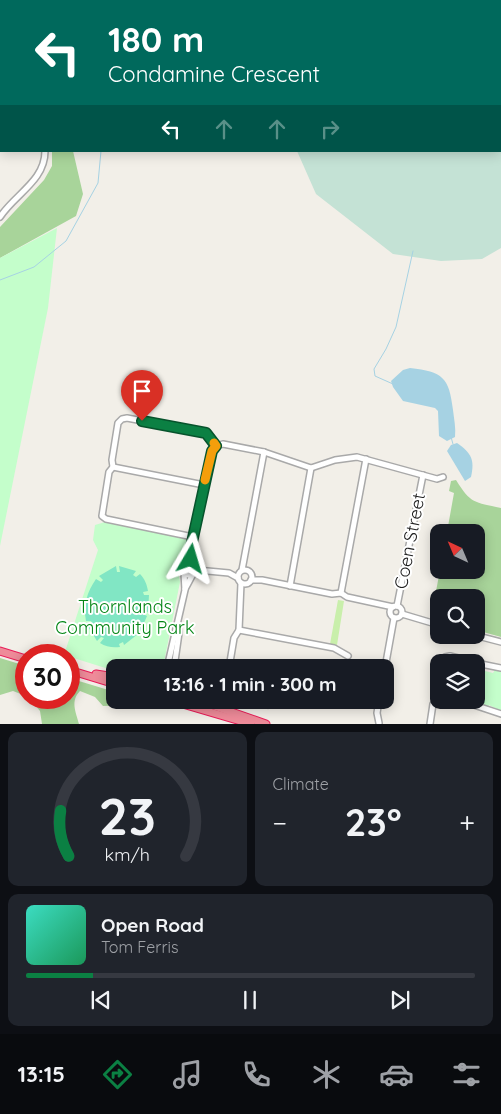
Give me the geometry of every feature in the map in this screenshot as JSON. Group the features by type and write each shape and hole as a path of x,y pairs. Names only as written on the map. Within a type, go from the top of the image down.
{"highway":[{"path":"0,651 15,656"},
{"path":"106,676 69,670 106,681"},
{"path":"200,709 252,724"},
{"path":"223,709 266,724"}],"street":[{"path":"0,217 39,174 45,161 45,152"},
{"path":"193,537 103,518 101,510 109,472 113,467 112,460 118,423 122,419 127,418 206,433 216,446"},
{"path":"185,590 184,573 181,567 191,547 212,451 216,446 223,444 264,452 311,468 348,457 366,459 438,479 443,477"},
{"path":"239,630 237,624 244,576 243,560 264,452"},
{"path":"340,593 366,459"},
{"path":"113,467 204,485"},
{"path":"290,586 311,468"},
{"name":"Coen Street","path":"386,659 392,616 422,475"},
{"path":"168,659 185,590 195,567 191,547"},
{"path":"186,559 195,567 332,594 340,593 347,597 400,608 402,614"},
{"path":"184,573 195,567"},
{"path":"379,604 392,616 402,614 430,622"},
{"path":"175,659 179,634 178,624"},
{"path":"239,630 334,648 348,656"},
{"path":"230,659 234,638 239,630"},
{"path":"485,638 501,642"},
{"path":"485,665 501,668"},
{"path":"485,708 501,714"},
{"path":"377,709 379,724"},
{"path":"430,724 432,709"}],"green space":[{"path":"52,152 73,152 83,194 76,216 0,258 0,227 44,180 52,166"},
{"path":"297,152 501,152 501,248 482,259 441,261 393,254 316,194"},
{"path":"57,228 48,308 0,546 0,258"},
{"path":"456,480 466,494 474,501 501,508 501,637 485,633 485,589 436,589 438,579 485,579 485,524 448,524 454,493 449,491 451,481"},
{"name":"Thornlands Community Park","path":"105,522 184,537 187,542 186,549 177,563 180,582 165,659 106,659 106,668 80,660 80,644 68,644 98,550 93,540 95,525"},
{"path":"116,566 117,572 120,572 119,566 136,571 133,575 136,577 140,574 148,589 148,591 143,592 144,595 149,595 148,612 143,611 143,614 147,616 141,630 138,628 136,631 138,634 124,645 123,642 119,644 120,647 107,646 100,643 104,638 101,637 97,641 87,625 92,623 91,621 86,621 85,610 88,594 96,579 101,582 103,580 99,576"},
{"path":"338,600 344,601 337,645 330,644"},
{"path":"0,658 15,663 15,692 0,695"},
{"path":"495,670 501,670 501,711 489,705 488,708 485,707 485,671 493,673"},
{"path":"80,681 106,689 106,706 103,706 95,697 80,691"},
{"path":"38,709 75,709 79,724 42,724"}],"water":[{"path":"410,368 437,374 446,383 455,423 455,437 447,441 439,436 438,411 435,408 403,401 393,387 391,381 403,370"},
{"path":"457,443 469,453 472,461 471,477 465,481 447,451 451,445"}],"waterway":[{"path":"0,280 34,267 66,241 98,183 101,152"},
{"path":"393,384 375,376 374,369 396,327 413,251"},
{"path":"451,437 453,444"}],"slow traffic":[{"path":"205,480 212,451 216,446 214,443"}],"route":[{"path":"142,421 206,433 216,446 212,451 191,547 186,559 191,559"}]}
